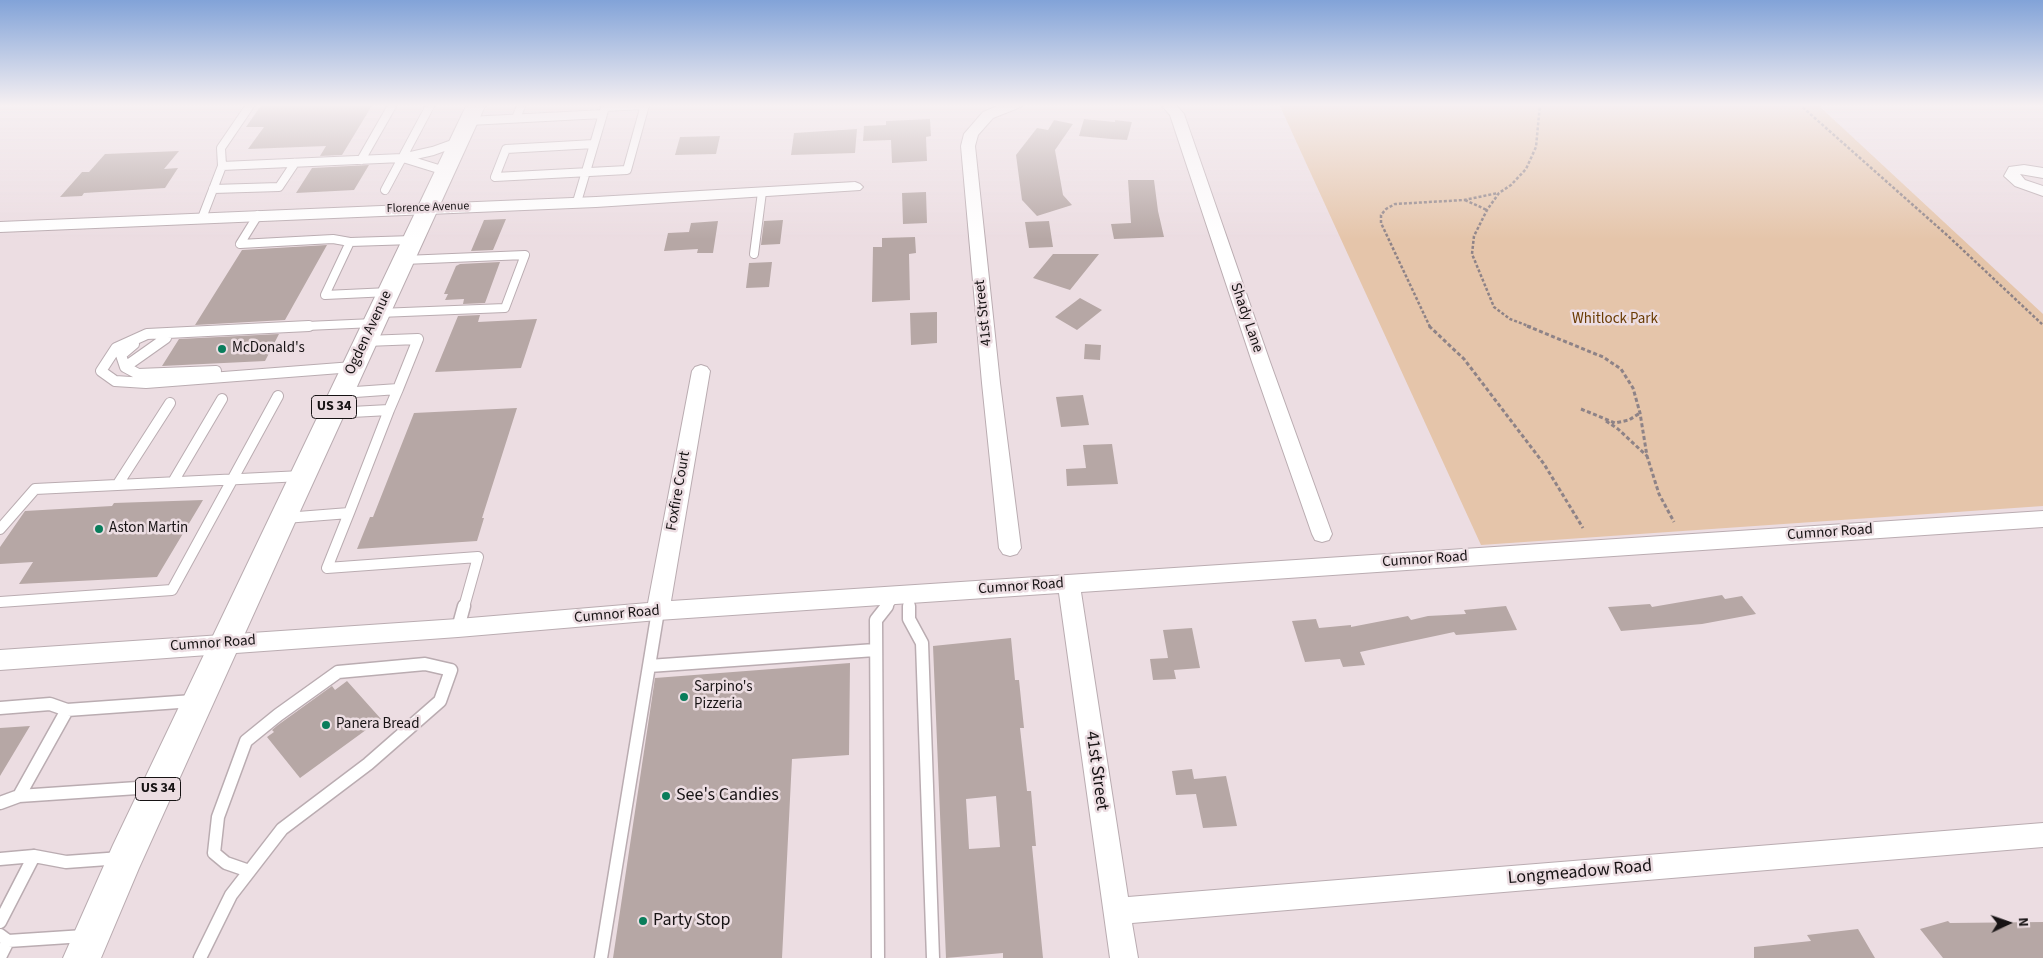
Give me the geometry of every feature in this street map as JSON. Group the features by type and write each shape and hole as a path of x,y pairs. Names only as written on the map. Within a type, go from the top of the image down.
{"main road":[{"name":"Ogden Avenue","path":"225,643 456,149"},
{"name":"US 34","path":"88,947 126,857 225,643"}],"street":[{"name":"41st Street","path":"968,149 991,383 1010,548"},
{"name":"Shady Lane","path":"1189,149 1322,534"},
{"path":"2043,173 2024,168 2014,170 2012,173 2012,176 2020,183 2043,191"},
{"name":"Florence Avenue","path":"0,227 577,202 855,187"},
{"name":"Foxfire Court","path":"658,611 701,371"},
{"name":"Cumnor Road","path":"0,660 458,628 658,611 2043,519"},
{"name":"41st Street","path":"1069,584 1124,958"},
{"name":"Longmeadow Road","path":"1117,911 2043,835"}],"lane":[{"path":"202,218 222,166 221,149"},
{"path":"361,160 367,149"},
{"path":"385,190 407,149"},
{"path":"222,166 402,158 440,149"},
{"path":"506,149 495,177 627,170 633,149"},
{"path":"577,202 593,149"},
{"path":"402,158 445,171"},
{"path":"213,189 279,186 295,163"},
{"path":"754,254 762,192"},
{"path":"258,215 240,244 333,239 408,250 525,255 505,308 147,334 116,348 101,371 115,381 146,383 353,367"},
{"path":"350,242 325,296 377,317 418,338 326,568 478,557 458,628"},
{"path":"197,331 166,338 144,339 130,346 121,355 126,368 138,374 227,370 244,376"},
{"path":"126,368 166,338"},
{"path":"336,403 398,389"},
{"path":"0,602 172,590 278,396"},
{"path":"173,482 222,399"},
{"path":"118,484 170,403"},
{"path":"336,403 389,410"},
{"path":"0,528 35,488 303,476"},
{"path":"283,518 349,513"},
{"path":"878,958 876,620 902,595 909,619 922,643 933,958"},
{"path":"601,958 658,611"},
{"path":"649,666 875,650"},
{"path":"200,958 231,895 282,829 368,764 440,701 451,670 425,664 338,672 278,714 246,741 218,817 214,853 226,863 249,871"},
{"path":"0,708 50,704 67,710 199,701"},
{"path":"19,796 67,710"},
{"path":"0,803 19,796 159,787"},
{"path":"0,859 34,856 66,862 126,857"},
{"path":"0,922 34,856"},
{"path":"0,957 4,938 88,947"}],"path":[{"path":"1535,149 1526,168 1511,185 1499,193 1487,210 1474,236 1472,254 1494,307 1510,320 1614,363 1621,369 1633,388 1640,413 1647,456 1659,494 1674,522"},
{"path":"1849,149 1948,236 2043,325"},
{"path":"1499,193 1464,200 1396,204 1386,209 1381,215 1381,223 1429,326 1464,360 1544,464 1583,528"},
{"path":"1464,200 1487,210"},
{"path":"1581,408 1618,429 1647,456"},
{"path":"1604,420 1615,423 1628,420 1640,413"}],"green space":[{"name":"Whitlock Park","path":"1299,149 1865,149 2043,314 2043,506 1481,545"}],"building":[{"path":"324,149 346,149 342,155 320,156"},
{"path":"677,149 717,149 716,154 675,155"},
{"path":"792,149 855,149 855,153 791,155"},
{"path":"891,149 926,149 927,161 892,163"},
{"path":"1021,149 1056,149 1063,195 1072,205 1037,216 1022,200 1016,155"},
{"path":"179,151 164,169 178,168 165,188 84,193 82,196 60,197 82,172 89,172 105,154"},
{"path":"369,165 354,190 296,193 312,168"},
{"path":"1128,180 1154,180 1164,237 1114,239 1111,224 1131,223"},
{"path":"926,192 927,223 903,224 902,193"},
{"path":"506,219 493,250 471,251 484,220"},
{"path":"783,220 780,244 761,245 764,221"},
{"path":"718,221 713,253 697,253 698,249 664,251 668,233 689,232 691,223"},
{"path":"1049,221 1053,247 1029,248 1025,222"},
{"path":"915,237 916,253 909,254 910,300 872,302 873,247 882,247 882,238"},
{"path":"327,245 285,320 195,325 242,250"},
{"path":"1053,254 1099,254 1070,290 1033,278"},
{"path":"500,262 485,303 463,304 464,299 445,300 448,294 444,294 456,266 460,264"},
{"path":"772,262 769,287 746,288 749,263"},
{"path":"1080,298 1102,310 1077,330 1055,317"},
{"path":"937,312 937,343 911,345 910,313"},
{"path":"480,315 478,322 537,319 521,368 435,372 458,316"},
{"name":"McDonald's","path":"279,334 265,361 162,366 179,339"},
{"path":"1085,344 1101,345 1100,360 1084,359"},
{"path":"1083,395 1089,425 1061,427 1056,397"},
{"path":"517,408 482,518 484,518 477,541 357,549 370,517 373,517 414,413"},
{"path":"1112,444 1118,484 1067,486 1066,469 1086,468 1083,445"},
{"name":"Aston Martin","path":"203,500 157,577 19,584 33,562 0,564 0,547 25,511 112,506 114,503"},
{"path":"1722,595 1725,599 1742,596 1756,614 1702,624 1621,631 1608,607 1650,604 1652,607"},
{"path":"1506,606 1517,630 1456,635 1454,632 1360,652 1365,665 1343,667 1340,659 1305,662 1292,621 1316,619 1319,628 1351,625 1351,627 1408,616 1411,620 1428,616 1466,614 1464,610"},
{"path":"1192,628 1200,668 1174,670 1176,679 1153,680 1150,659 1168,658 1163,630"},
{"path":"1011,638 1015,680 1019,680 1024,728 1020,728 1027,791 1031,791 1036,846 1032,846 1043,958 1003,958 1003,953 946,958 933,646","holes":["996,796 1000,847 969,849 966,799"]},
{"path":"850,663 849,755 792,759 782,958 613,958 655,678"},
{"name":"Panera Bread","path":"347,681 381,719 300,778 267,737 274,732 272,730 278,725 332,686 335,690"},
{"path":"30,726 0,776 0,728"},
{"path":"1192,769 1194,779 1226,776 1237,826 1203,828 1196,794 1176,795 1172,771"},
{"path":"1948,921 1950,923 2043,922 2043,958 1943,958 1920,929"},
{"path":"1858,929 1875,958 1754,958 1754,947 1811,941 1807,935"}],"place":[{"name":"McDonald's","path":"222,349"},
{"name":"Aston Martin","path":"99,529"},
{"name":"Sarpino's Pizzeria","path":"684,697"},
{"name":"Panera Bread","path":"326,725"},
{"name":"See's Candies","path":"666,796"},
{"name":"Party Stop","path":"643,921"}]}
